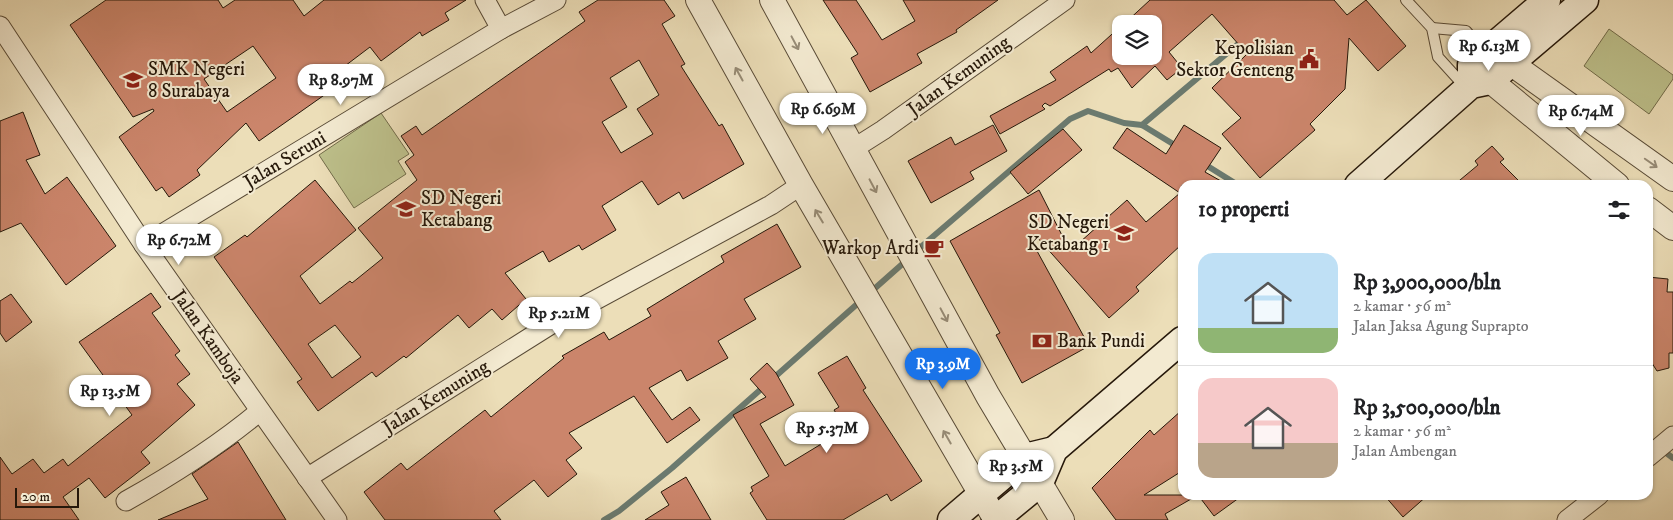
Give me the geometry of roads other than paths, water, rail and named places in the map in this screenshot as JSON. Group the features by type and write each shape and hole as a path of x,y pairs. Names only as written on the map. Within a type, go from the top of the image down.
{"main road":[{"path":"1363,180 1479,70 1547,0"},
{"path":"1479,70 1511,64 1585,0"},
{"path":"995,520 1040,483 1054,450 1178,343"},
{"path":"951,520 1025,457 1054,450"}],"street":[{"path":"485,0 501,29"},
{"name":"Jalan Seruni","path":"144,245 501,29 556,0"},
{"path":"698,0 801,185 995,520"},
{"path":"772,0 988,396 1062,520"},
{"name":"Jalan Kemuning","path":"853,149 883,130 1065,0"},
{"name":"Jalan Kamboja","path":"0,26 144,245 338,520"},
{"path":"1511,64 1673,179"},
{"path":"1479,70 1611,180"},
{"name":"Jalan Kemuning","path":"307,478 553,323 771,205 801,185"},
{"path":"1653,213 1673,228"},
{"path":"126,501 176,473 229,438 260,411"},
{"path":"1653,453 1669,439"},
{"path":"1567,520 1593,500"}],"lane":[{"path":"1406,0 1432,28 1438,57 1479,70"},
{"path":"1432,28 1466,32 1479,70"}],"waterway":[{"path":"1142,125 1244,39"},
{"path":"915,252 1070,119 1088,111 1124,123 1142,125 1178,147"},
{"path":"1201,162 1230,180"},
{"path":"604,520 619,511 672,468 908,259"},
{"path":"1653,443 1673,458"}],"place":[{"name":"Kepolisian Sektor Genteng","path":"1309,59"},
{"name":"SMK Negeri 8 Surabaya","path":"133,80"},
{"name":"SD Negeri Ketabang","path":"406,209"},
{"name":"SD Negeri Ketabang 1","path":"1124,233"},
{"name":"Warkop Ardi","path":"934,248"},
{"name":"Bank Pundi","path":"1042,341"}]}
